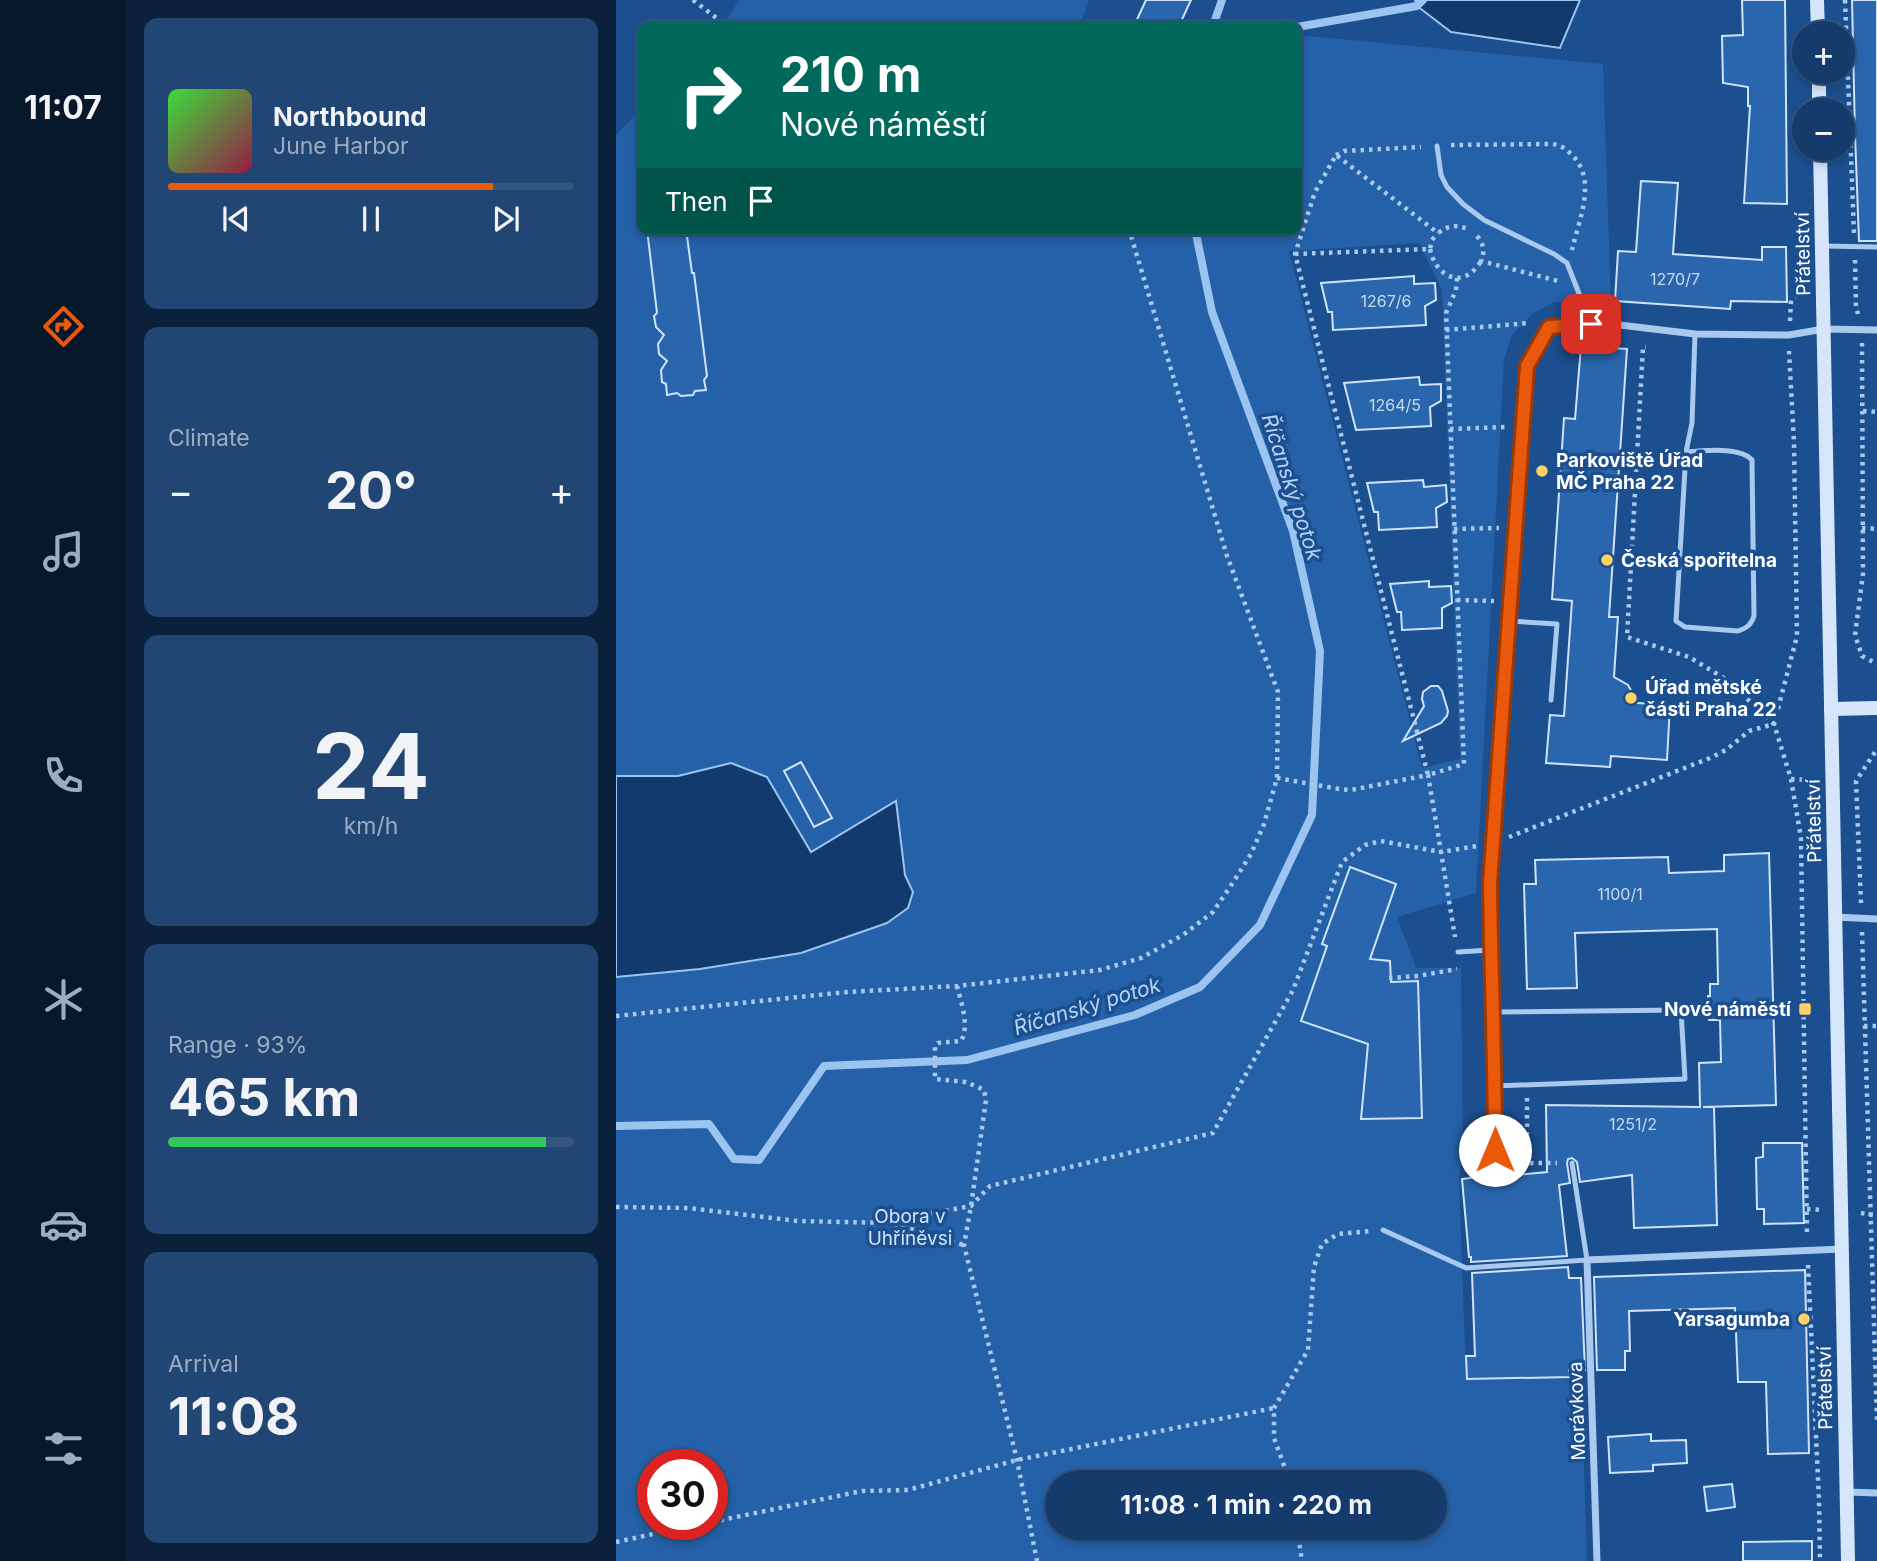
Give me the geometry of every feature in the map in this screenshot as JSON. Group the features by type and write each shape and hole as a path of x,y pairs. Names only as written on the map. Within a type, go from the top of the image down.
{"main road":[{"path":"1817,0 1818,21"},
{"name":"Přátelství","path":"1820,161 1848,1561"},
{"path":"1831,709 1877,708"}],"street":[{"path":"1495,1150 1490,883 1527,366 1549,327 1604,323 1695,334 1788,335 1824,329 1877,330"},
{"path":"1835,917 1877,919"},
{"path":"1587,1261 1842,1249"},
{"name":"Morávkova","path":"1587,1261 1597,1561"},
{"path":"1847,1492 1877,1493"}],"lane":[{"path":"1437,146 1441,175 1447,187 1463,204 1483,220 1554,254 1568,265 1591,324"},
{"path":"1822,246 1877,247"},
{"path":"1686,452 1710,450 1742,453 1752,460 1754,616 1752,623 1738,631 1685,627 1676,621 1686,452 1692,423 1695,334"},
{"path":"1510,621 1557,624 1550,700"},
{"path":"1458,952 1491,950"},
{"path":"1493,1012 1681,1010 1685,1079 1495,1086"},
{"name":"Morávkova","path":"1572,1163 1587,1261"},
{"path":"1383,1230 1466,1268 1587,1261"}],"path":[{"path":"694,0 721,21"},
{"path":"1552,144 1564,147 1576,158 1585,175 1587,187 1568,265"},
{"path":"1302,232 1315,192 1336,155 1438,233"},
{"path":"1456,225 1476,233 1484,252 1473,273 1457,278 1446,275 1436,267 1430,249 1432,240 1438,233 1456,225"},
{"path":"616,1016 847,992 957,986 1100,970 1141,958 1183,935 1213,912 1251,854 1264,824 1277,778 1278,692 1227,556 1131,235"},
{"path":"1301,235 1295,254 1428,775 1461,968 1389,978"},
{"path":"1295,254 1430,249"},
{"path":"1481,261 1576,286"},
{"path":"1277,778 1351,790 1464,765 1446,330 1446,313 1456,290 1457,278"},
{"path":"1774,724 1797,636 1794,442 1788,335 1791,300 1804,288"},
{"path":"1446,330 1529,323"},
{"path":"1655,348 1643,346 1627,637 1689,657 1727,680 1774,724 1791,779 1801,838 1807,1251 1820,1561"},
{"path":"1863,411 1877,412"},
{"path":"1450,429 1505,427"},
{"path":"1454,529 1499,528"},
{"path":"1863,528 1877,528"},
{"path":"1457,600 1494,601"},
{"path":"616,1207 688,1208 797,1221 893,1223 971,1206 990,1186 1213,1133 1293,990 1342,862 1366,845 1381,841 1441,852 1494,843 1710,758 1726,750 1749,730 1774,724"},
{"path":"1877,749 1856,781 1877,1422"},
{"path":"957,986 966,1026 964,1037 961,1041 938,1043 935,1046 935,1079 965,1082 984,1090 986,1100 964,1245 1017,1460 1037,1561"},
{"path":"1864,1026 1877,1026"},
{"path":"1509,1084 1527,1085 1527,1163 1572,1163"},
{"path":"893,1223 964,1245"},
{"path":"1286,1470 1274,1438 1274,1408 1308,1350 1314,1267 1322,1244 1338,1234 1383,1230"},
{"path":"728,1519 862,1491 908,1490 1017,1460 1274,1408"},
{"path":"616,1542 637,1538"},
{"path":"1299,1540 1302,1561"}],"green space":[{"path":"739,0 1089,0 1082,21 726,21"},
{"name":"Obora v Uhříněvsi","path":"1302,35 1603,64 1611,303 1554,302 1532,314 1512,335 1504,359 1476,893 1397,917 1416,968 1461,968 1463,1147 1459,1178 1466,1379 1581,1375 1587,1561 616,1561 616,977 700,969 801,953 913,892 905,875 896,802 810,852 731,763 678,776 616,776 616,135 637,113 637,235 1302,235","holes":["1419,243 1442,290 1460,759 1422,768 1289,251","1350,867 1396,884 1370,959 1390,961 1390,982 1418,981 1422,1118 1361,1120 1370,1026 1342,1035 1301,1021 1327,946 1322,943"]}],"shaded area":[{"path":"1415,0 1580,0 1560,48 1451,32 1417,6"},
{"path":"731,763 767,777 811,852 896,801 905,875 913,892 908,908 887,923 801,953 700,969 616,977 616,776 678,776"}],"building":[{"path":"1146,0 1191,0 1181,21 1136,21"},
{"path":"1742,0 1785,0 1787,204 1744,203 1750,106 1748,87 1723,83 1722,36 1743,35"},
{"path":"1852,0 1877,0 1877,241 1859,241 1854,84 1855,21 1852,21"},
{"path":"1641,181 1678,183 1673,254 1762,260 1762,247 1786,247 1787,302 1731,301 1730,309 1615,301 1618,251 1636,252"},
{"path":"648,235 687,235 707,376 704,380 706,390 695,391 693,395 667,395 661,370 667,361 659,354 658,344 664,335 656,327 654,316 657,313"},
{"path":"1414,276 1414,284 1435,283 1436,300 1425,306 1426,325 1333,330 1332,312 1328,312 1321,283"},
{"path":"1581,346 1627,349 1609,617 1618,617 1614,677 1628,685 1638,703 1670,705 1667,760 1611,756 1610,767 1546,763 1550,715 1564,716 1572,601 1552,599 1564,418 1575,419"},
{"path":"1419,377 1420,385 1441,384 1441,401 1430,407 1431,426 1356,430 1344,383"},
{"path":"1423,480 1424,487 1446,485 1447,502 1436,508 1437,527 1379,530 1378,512 1374,512 1367,483"},
{"path":"1429,581 1429,587 1451,586 1452,603 1442,608 1442,628 1402,630 1401,612 1397,612 1390,584"},
{"path":"1431,686 1438,686 1442,691 1447,716 1441,723 1403,741 1424,706 1423,692"},
{"path":"801,762 832,818 814,827 784,771"},
{"path":"1769,853 1776,1105 1703,1107 1714,1107 1717,1225 1634,1228 1632,1175 1580,1182 1577,1162 1572,1158 1568,1159 1567,1163 1570,1183 1559,1185 1567,1256 1471,1262 1462,1179 1547,1172 1546,1105 1700,1107 1699,1063 1721,1062 1720,1020 1709,1020 1708,996 1710,984 1718,984 1717,929 1575,933 1577,988 1527,989 1524,884 1536,884 1535,860 1668,857 1669,873 1724,871 1724,855"},
{"path":"1350,867 1396,884 1370,959 1390,961 1391,982 1418,981 1422,1118 1361,1119 1368,1044 1301,1021 1327,946 1322,944"},
{"path":"1763,1143 1802,1143 1804,1223 1764,1224 1764,1209 1757,1209 1756,1158 1763,1157"},
{"path":"1568,1267 1569,1278 1581,1278 1585,1370 1569,1370 1570,1377 1467,1379 1466,1356 1475,1356 1472,1273"},
{"path":"1805,1270 1809,1453 1768,1454 1766,1382 1738,1382 1735,1308 1629,1311 1630,1351 1625,1351 1625,1370 1597,1370 1594,1277"},
{"path":"1651,1434 1651,1441 1686,1440 1687,1463 1653,1465 1653,1471 1610,1473 1608,1437"},
{"path":"1732,1484 1735,1507 1707,1511 1704,1487"},
{"path":"1812,1541 1812,1561 1743,1561 1743,1542"}],"waterway":[{"path":"1215,21 1222,0"},
{"name":"Říčanský potok","path":"1302,26 1417,6 1423,0"},
{"name":"Říčanský potok","path":"616,1126 709,1124 734,1159 759,1160 824,1066 967,1060 1135,1015 1200,987 1260,925 1312,815 1320,651 1293,531 1212,312 1196,235"}],"place":[{"name":"Parkoviště Úřad MČ Praha 22","path":"1542,471"},
{"name":"Česká spořitelna","path":"1607,560"},
{"name":"Úřad mětské části Praha 22","path":"1631,698"},
{"name":"Nové náměstí","path":"1805,1009"},
{"name":"Yarsagumba","path":"1804,1319"}],"route":[{"path":"1495,1150 1490,883 1527,366 1549,327 1591,324"}]}
